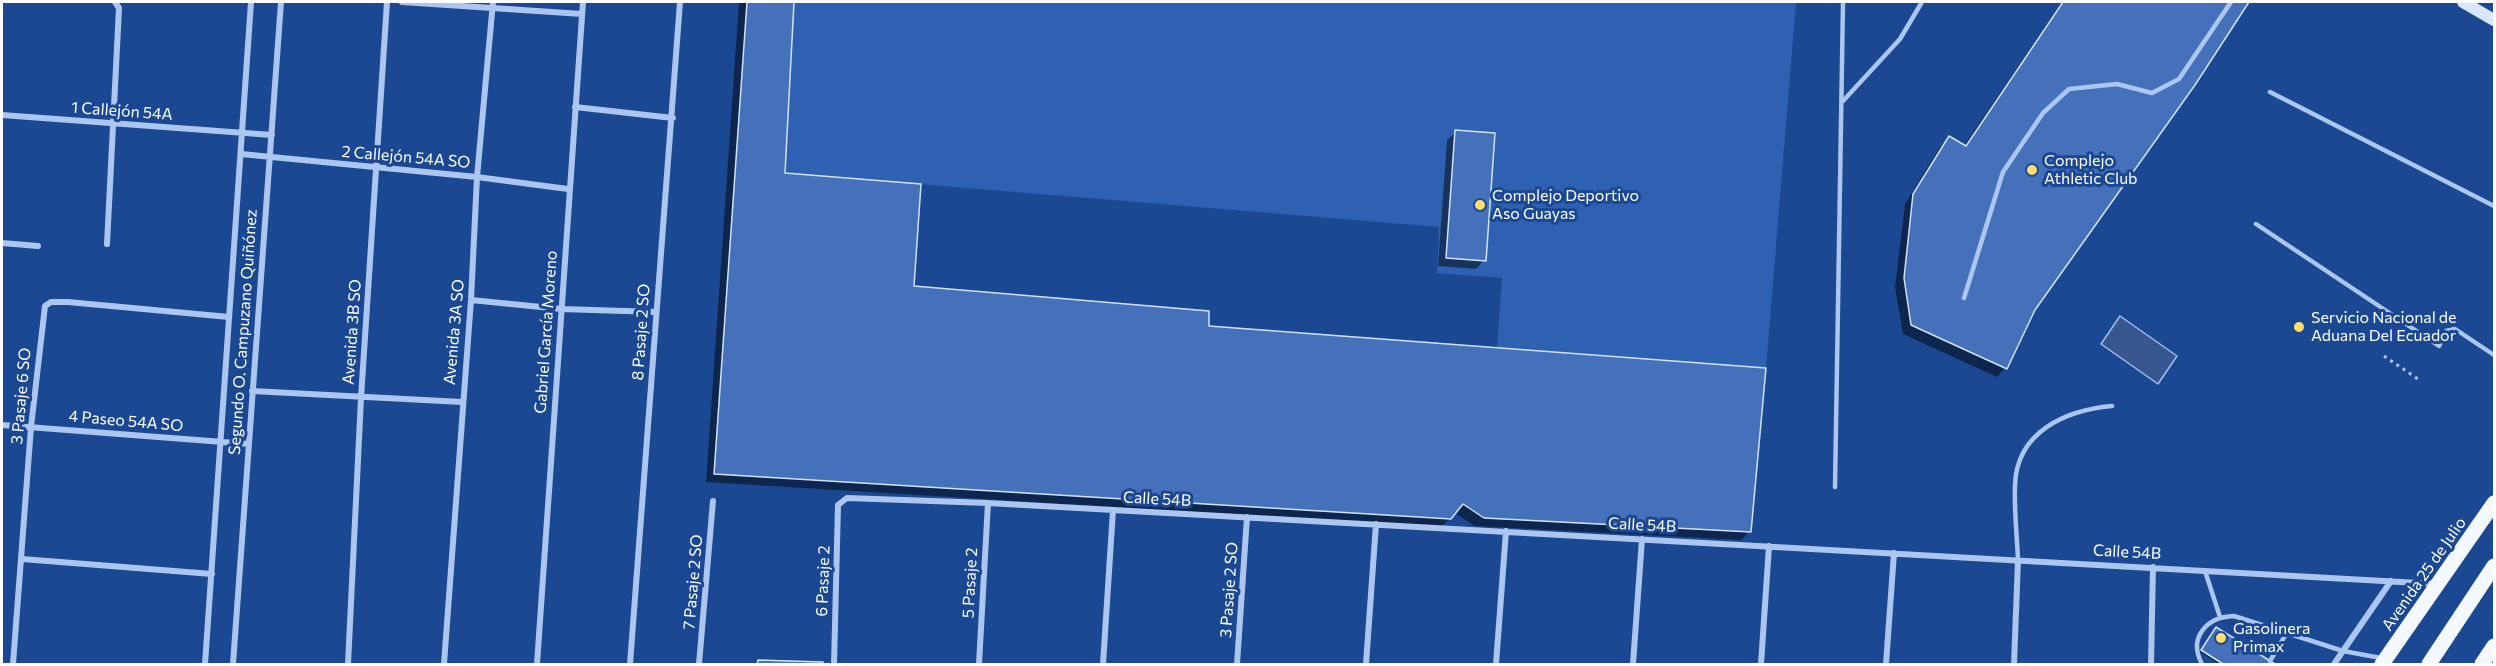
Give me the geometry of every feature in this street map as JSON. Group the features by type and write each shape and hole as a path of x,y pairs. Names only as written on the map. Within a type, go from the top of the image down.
{"main road":[{"name":"Avenida 25 de Julio","path":"2384,662 2494,503"},
{"path":"2429,664 2494,566"},
{"path":"2482,664 2494,646"}],"street":[{"name":"Segundo O. Campuzano Quiñónez","path":"205,664 251,2"},
{"name":"Segundo O. Campuzano Quiñónez","path":"233,664 281,2"},
{"name":"Avenida 3B SO","path":"348,664 361,398 387,2"},
{"path":"402,2 582,14"},
{"name":"Avenida 3A SO","path":"444,664 471,300 477,177 492,2"},
{"name":"Gabriel García Moreno","path":"537,664 582,2"},
{"name":"8 Pasaje 2 SO","path":"630,664 680,2"},
{"path":"2463,2 2494,20"},
{"path":"107,244 114,125 117,5"},
{"path":"575,107 673,118"},
{"name":"1 Callejón 54A","path":"2,115 272,135"},
{"name":"2 Callejón 54A SO","path":"241,154 477,177 568,189"},
{"path":"2,243 38,246"},
{"path":"471,300 561,309 656,312"},
{"name":"3 Pasaje 6 SO","path":"13,664 31,427 43,310 51,302 68,302 229,317"},
{"path":"252,391 462,402"},
{"name":"4 Paseo 54A SO","path":"2,425 249,444"},
{"name":"Calle 54B","path":"842,500 847,498 988,503 2440,584"},
{"name":"6 Pasaje 2","path":"834,664 838,505 842,500"},
{"name":"7 Pasaje 2 SO","path":"699,664 713,501"},
{"name":"5 Pasaje 2","path":"979,664 988,503"},
{"path":"1103,664 1113,510"},
{"name":"3 Pasaje 2 SO","path":"1238,664 1247,517"},
{"path":"1366,664 1376,524"},
{"path":"1496,664 1506,531"},
{"path":"1632,664 1642,539"},
{"path":"1761,664 1768,546"},
{"path":"1886,664 1894,553"},
{"path":"22,559 212,574"},
{"path":"2014,664 2018,560"},
{"path":"2151,664 2153,567"},
{"path":"2334,664 2391,581"}],"lane":[{"path":"1834,487 1843,101 1843,2"},
{"path":"1843,101 1900,39 1922,2"},
{"path":"1964,298 2003,172 2043,113 2069,88 2117,84 2152,93 2179,79 2231,2"},
{"path":"2270,92 2494,206"},
{"path":"2256,224 2439,346 2446,331 2455,329 2494,355"},
{"path":"2018,560 2014,483 2020,463 2031,443 2064,415 2085,409 2112,406"},
{"path":"2205,570 2220,617"},
{"path":"2202,664 2196,653 2197,640 2205,625 2220,617 2245,618 2286,634 2384,662"},
{"path":"2270,661 2286,634"}],"path":[{"path":"2384,356 2418,380"}],"shaded area":[{"name":"Complejo Deportivo Aso Guayas","path":"794,2 1796,2 1766,368 1497,347 1502,278 1437,273 1439,227 785,173"},
{"path":"2120,316 2177,356 2158,384 2101,344"}],"building":[{"path":"747,2 794,2 785,173 921,184 914,286 1209,311 1209,326 1766,368 1751,532 1484,518 1463,504 1451,519 714,474"},
{"name":"Complejo Athletic Club","path":"2063,2 2249,2 2195,85 2035,310 2007,369 1911,325 1904,278 1913,194 1949,136 1966,146"},
{"path":"1455,130 1495,133 1486,261 1446,258"},
{"name":"Gasolinera Primax","path":"2216,627 2275,664 2223,664 2201,650"},
{"path":"758,660 823,662 823,664 757,664"}],"place":[{"name":"Complejo Athletic Club","path":"2032,170"},
{"name":"Complejo Deportivo Aso Guayas","path":"1480,205"},
{"name":"Servicio Nacional de Aduana Del Ecuador","path":"2299,327"},
{"name":"Gasolinera Primax","path":"2221,638"}]}
